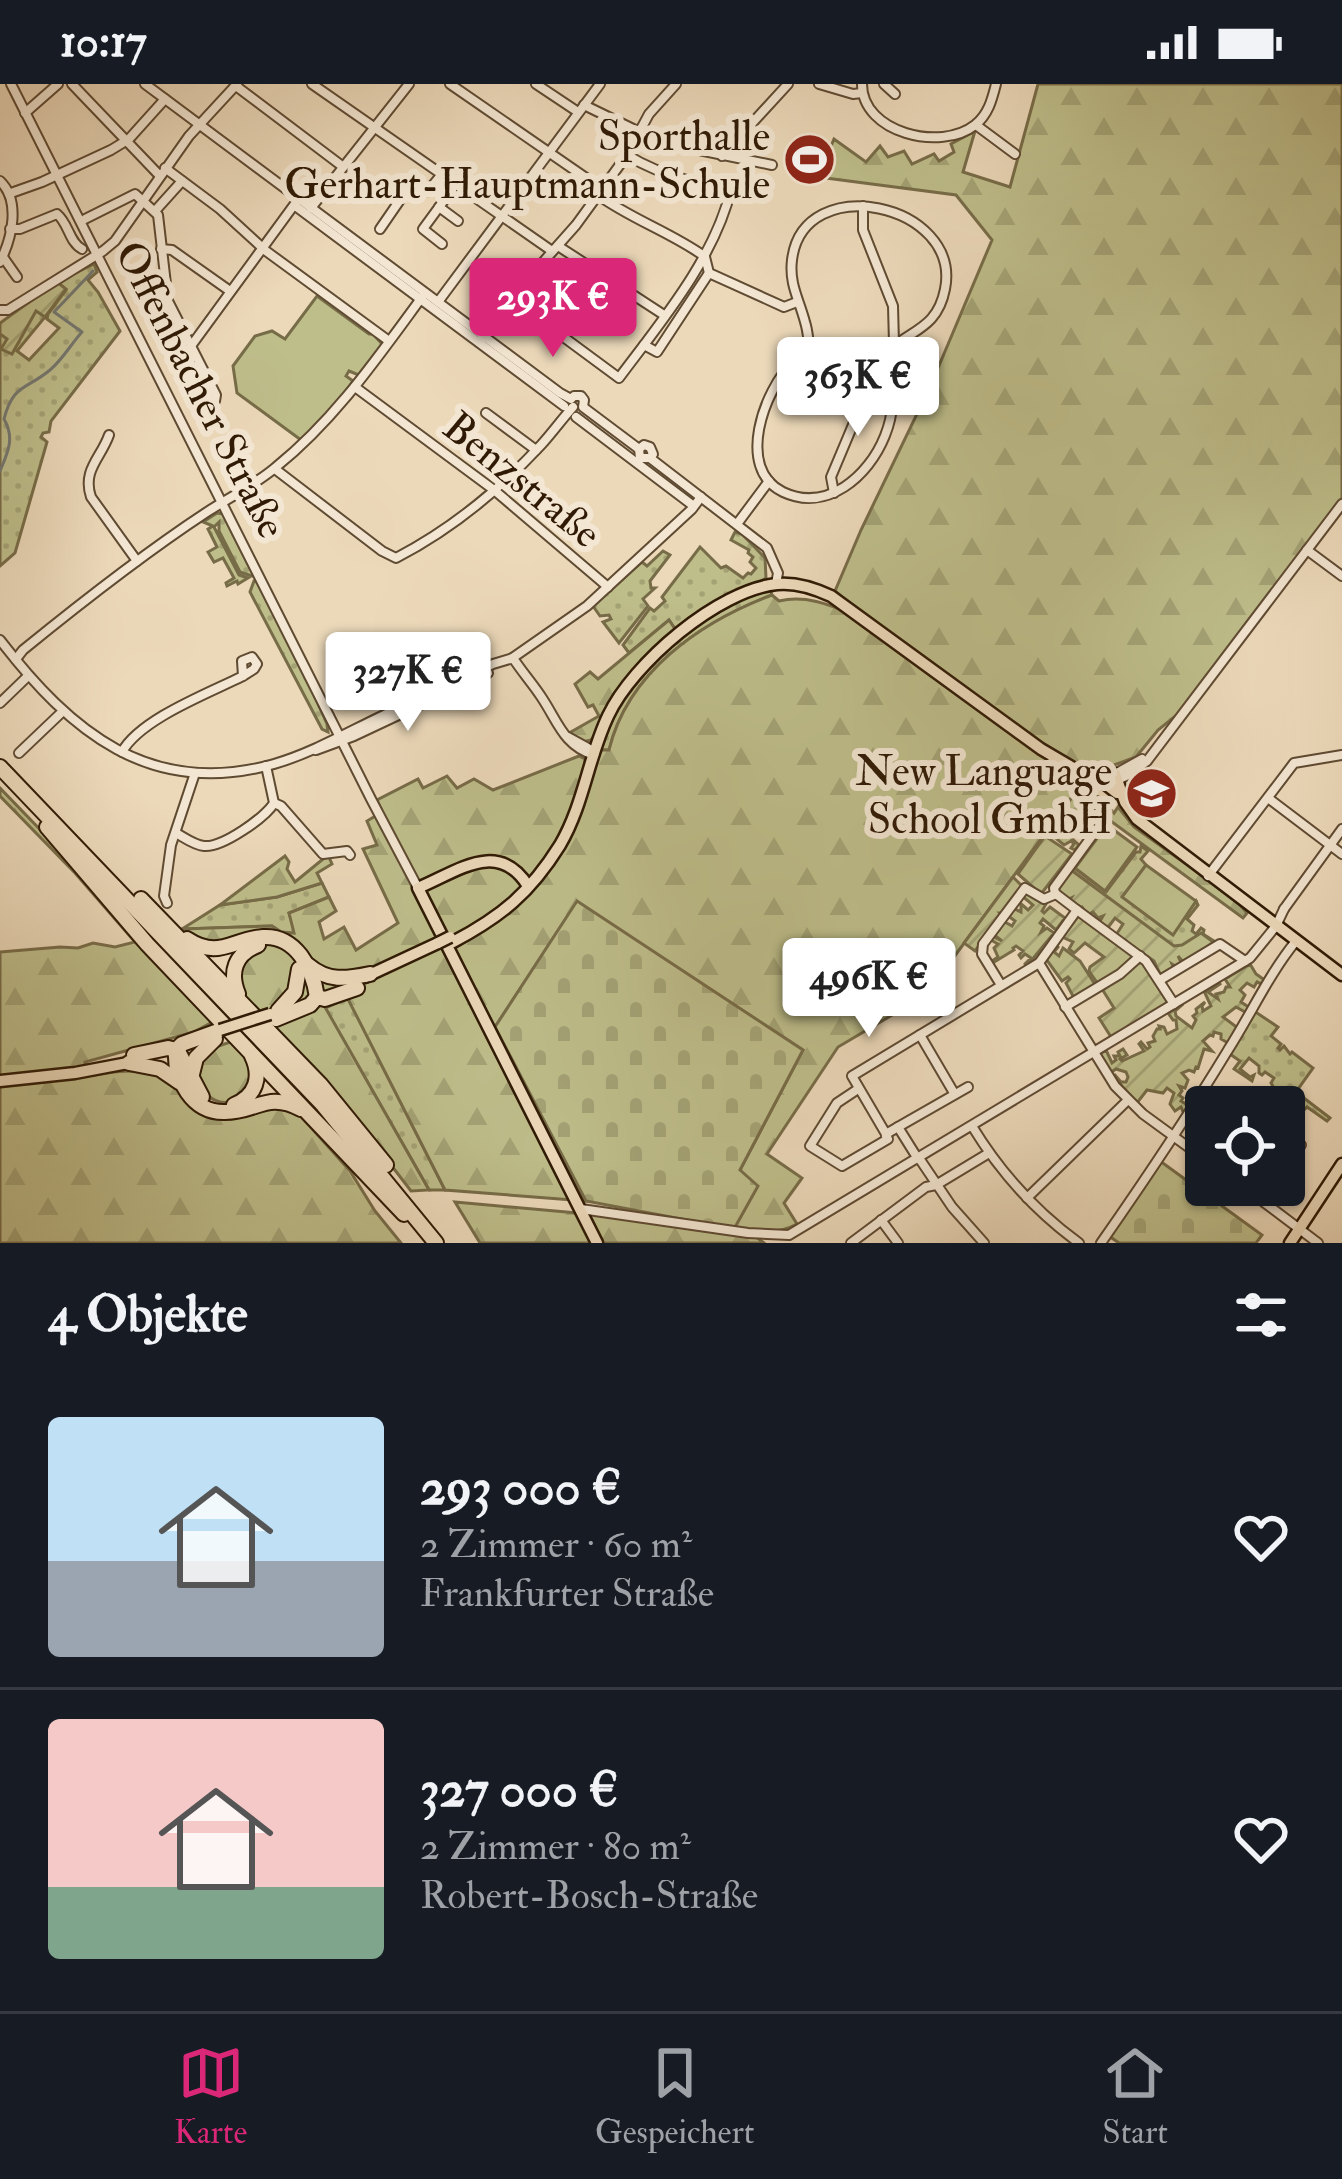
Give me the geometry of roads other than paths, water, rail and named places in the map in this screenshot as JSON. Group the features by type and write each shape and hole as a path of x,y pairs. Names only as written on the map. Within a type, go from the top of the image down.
{"highway":[{"path":"0,767 323,1105 429,1235"},
{"path":"0,778 292,1082 404,1214"},
{"path":"47,826 224,1036 429,1235"},
{"path":"64,833 164,921 342,1109 387,1165 429,1235"},
{"path":"164,921 208,948 278,939 292,947 317,997"},
{"path":"248,1008 236,988 236,962 245,951 262,944 279,945 303,967 331,978 370,974"},
{"path":"274,1016 296,992 303,967"},
{"path":"317,997 325,999 357,988"},
{"path":"274,1016 310,1005 317,997"},
{"path":"186,1081 196,1058 224,1036"},
{"path":"131,1059 186,1081 214,1105 244,1100 254,1088 254,1059 224,1036 182,1044 176,1050"},
{"path":"131,1059 176,1050"},
{"path":"176,1050 195,1101 211,1110 230,1112 280,1100 301,1109 323,1128"}],"main road":[{"path":"317,997 488,924 508,909 521,879 541,871 574,818 589,750 624,689 658,650 729,601 776,577 824,592 1009,727 1075,770 1117,783 1122,808 1136,825 1342,975"},
{"path":"419,888 485,860 501,862 521,879"},
{"path":"419,888 428,891 484,864 499,865 521,879"},
{"path":"0,1078 53,1076 224,1036 357,988 487,917 513,899 521,879"},
{"path":"429,909 431,894 441,885"},
{"name":"Offenbacher Straße","path":"419,888 597,1243"},
{"path":"1298,1237 1342,1164"}],"street":[{"name":"Offenbacher Straße","path":"11,84 419,888"},
{"path":"25,113 58,84"},
{"path":"72,84 163,172 220,209 389,341"},
{"path":"145,84 573,407 693,506"},
{"path":"11,193 126,141 171,84"},
{"path":"313,84 456,184 556,249 588,263 664,316"},
{"path":"311,208 410,84"},
{"path":"450,84 550,151 623,213 704,256 709,273 784,307 797,302"},
{"path":"536,84 660,142 772,165"},
{"path":"438,302 600,84"},
{"path":"481,340 600,192 649,114 676,84"},
{"path":"722,156 788,84"},
{"path":"819,84 853,94 862,89 864,101 880,118 911,134 930,137 950,136 976,125 989,107 996,84"},
{"path":"884,84 895,94"},
{"path":"109,278 107,252 200,124 236,85 342,166"},
{"path":"976,125 1015,154"},
{"path":"627,155 660,173 708,187 760,193"},
{"path":"380,229 411,184 428,191 442,174"},
{"path":"155,211 182,181"},
{"path":"0,182 11,193 10,229 2,260 17,277"},
{"path":"442,244 423,229 456,184"},
{"path":"512,299 619,379 704,256 731,189"},
{"path":"86,218 133,195 155,211 168,301 203,369 215,376 216,399 201,408"},
{"path":"191,346 294,205 438,302 481,340"},
{"path":"863,206 863,230 893,306 889,344 881,362"},
{"path":"810,350 791,273 793,251 811,223 829,211 863,206 917,224 937,247 945,267 946,287 933,318 920,331 889,344 834,344 810,350 783,373 764,412 758,455 769,482 783,491 817,497 853,482 871,460 886,428 893,392 888,372 860,347"},
{"path":"439,207 458,221"},
{"path":"10,229 56,214 82,250"},
{"path":"64,273 84,256 84,231"},
{"path":"2,312 115,241"},
{"path":"161,250 172,250 230,292"},
{"path":"644,345 657,352 709,273"},
{"path":"16,659 137,562 303,444 355,387 423,296"},
{"path":"834,493 831,477 855,420 860,376 888,372"},
{"name":"Benzstraße","path":"355,387 494,490 607,588"},
{"path":"893,392 921,393"},
{"path":"573,407 639,449 642,459 650,458 767,548 776,577"},
{"path":"274,469 393,558 446,527 494,490 573,407"},
{"path":"486,413 536,450"},
{"path":"110,435 90,469 88,488 137,562"},
{"path":"737,524 769,482"},
{"path":"208,511 212,483"},
{"path":"688,488 693,506"},
{"path":"231,522 232,503 244,490"},
{"path":"0,640 62,712 122,752 195,773 266,766 355,733 513,658 569,620 705,500"},
{"path":"1117,783 1147,761 1342,504"},
{"path":"726,516 746,513"},
{"path":"746,513 750,534"},
{"path":"1307,550 1342,576"},
{"path":"513,658 573,746 589,750"},
{"path":"0,703 28,676"},
{"path":"122,752 148,724 243,676"},
{"path":"19,753 62,712"},
{"path":"324,746 333,724 355,733"},
{"path":"324,746 348,754 355,733"},
{"path":"1117,783 1161,742"},
{"path":"1209,876 1296,762 1342,754"},
{"path":"176,833 194,843 214,846 269,812 274,803 266,766"},
{"path":"166,903 171,845 195,773"},
{"path":"1268,797 1342,854"},
{"path":"274,803 323,854 347,851 350,855"},
{"path":"1106,818 1054,888 1056,894 1139,956 1174,1004"},
{"path":"581,1209 748,1233 767,1240 790,1239 1255,954 1342,829"},
{"path":"1001,985 982,953 986,941 1025,888 1045,899 1056,894"},
{"path":"858,1089 837,1103 810,1146 842,1166 888,1139 852,1076 1039,963 1077,910"},
{"path":"1206,1086 1296,940"},
{"path":"1160,980 1221,944 1243,962"},
{"path":"1065,1007 1120,974 1139,956"},
{"path":"1039,963 1093,1053 1128,1100 1185,1145"},
{"path":"920,1035 954,1093"},
{"path":"886,1134 968,1087"},
{"path":"1028,1198 1128,1100"},
{"path":"1101,1243 1185,1118"},
{"path":"972,1126 988,1153 1028,1198 1079,1243"},
{"path":"898,1127 936,1185 983,1243"},
{"path":"851,1243 926,1187 988,1153"},
{"path":"1268,1206 1298,1237 1318,1243"},
{"path":"589,1225 597,1210"},
{"path":"881,1220 898,1243"},
{"path":"1058,1243 1065,1233"}],"waterway":[{"path":"0,471 9,445 4,419 8,408 16,393 55,366 82,332 54,312 93,271"}],"place":[{"name":"Sporthalle Gerhart-Hauptmann-Schule","path":"809,159"},
{"name":"New Language School GmbH","path":"1151,794"}]}
